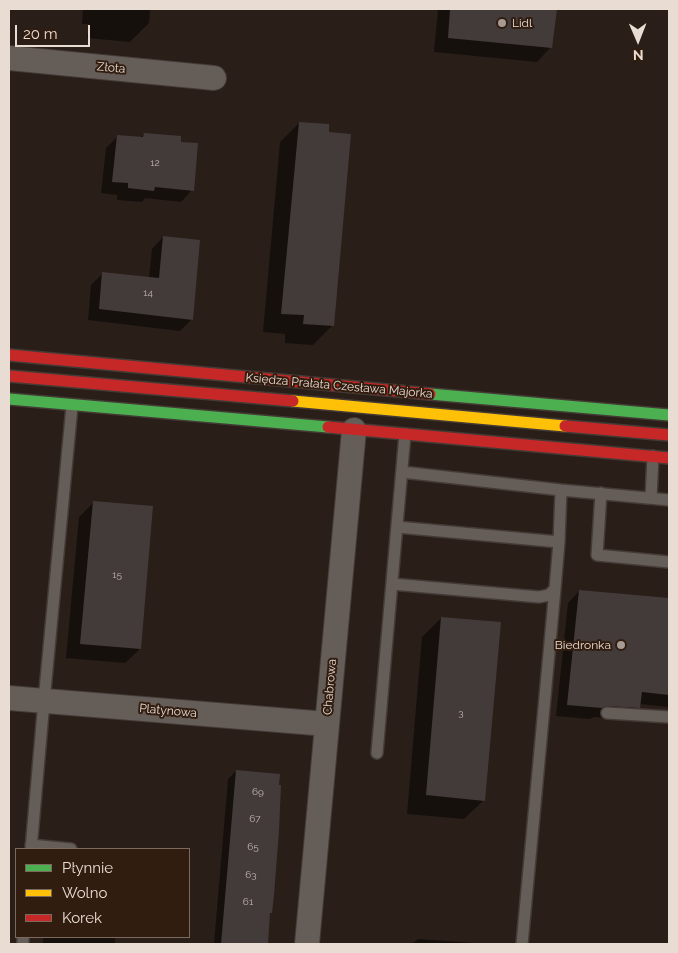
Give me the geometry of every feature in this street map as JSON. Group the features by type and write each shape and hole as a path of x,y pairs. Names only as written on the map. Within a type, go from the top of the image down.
{"street":[{"name":"Złota","path":"9,58 214,78"},
{"name":"Księdza Prałata Czesława Majorka","path":"9,355 669,415"},
{"name":"Księdza Prałata Czesława Majorka","path":"9,376 669,435"},
{"path":"9,400 669,458"},
{"path":"9,409 72,406"},
{"name":"Chabrowa","path":"307,944 354,430"},
{"name":"Platynowa","path":"9,698 327,724"}],"lane":[{"path":"51,848 31,847 72,406"},
{"path":"377,753 405,434"},
{"path":"651,498 653,456"},
{"path":"402,472 669,500"},
{"path":"522,944 555,589 561,490"},
{"path":"600,493 597,555 669,562"},
{"path":"397,528 559,542"},
{"path":"392,584 539,597 550,596 555,589"},
{"path":"607,714 669,717"}],"building":[{"name":"Lidl","path":"450,9 557,9 552,48 448,38"},
{"path":"299,122 329,124 329,132 351,134 334,326 303,324 304,315 281,314"},
{"path":"144,133 181,136 181,142 198,143 194,191 155,187 154,191 128,188 128,183 112,182 117,135 143,137"},
{"path":"163,236 200,240 193,320 99,309 102,272 159,278"},
{"path":"93,501 153,506 141,649 80,644"},
{"name":"Biedronka","path":"579,590 669,598 669,695 642,692 640,708 607,706 602,708 567,705"},
{"path":"441,617 501,622 485,801 426,795"},
{"path":"236,770 280,774 279,831 268,944 221,944"}],"traffic: fast":[{"path":"430,394 669,415"},
{"path":"9,399 328,427"}],"traffic: slow":[{"path":"293,401 565,426"}],"traffic: jam":[{"path":"9,355 430,394"},
{"path":"9,376 293,401"},
{"path":"565,426 669,435"},
{"path":"328,427 669,458"}],"place":[{"name":"Lidl","path":"502,23"},
{"name":"Biedronka","path":"621,645"}]}
